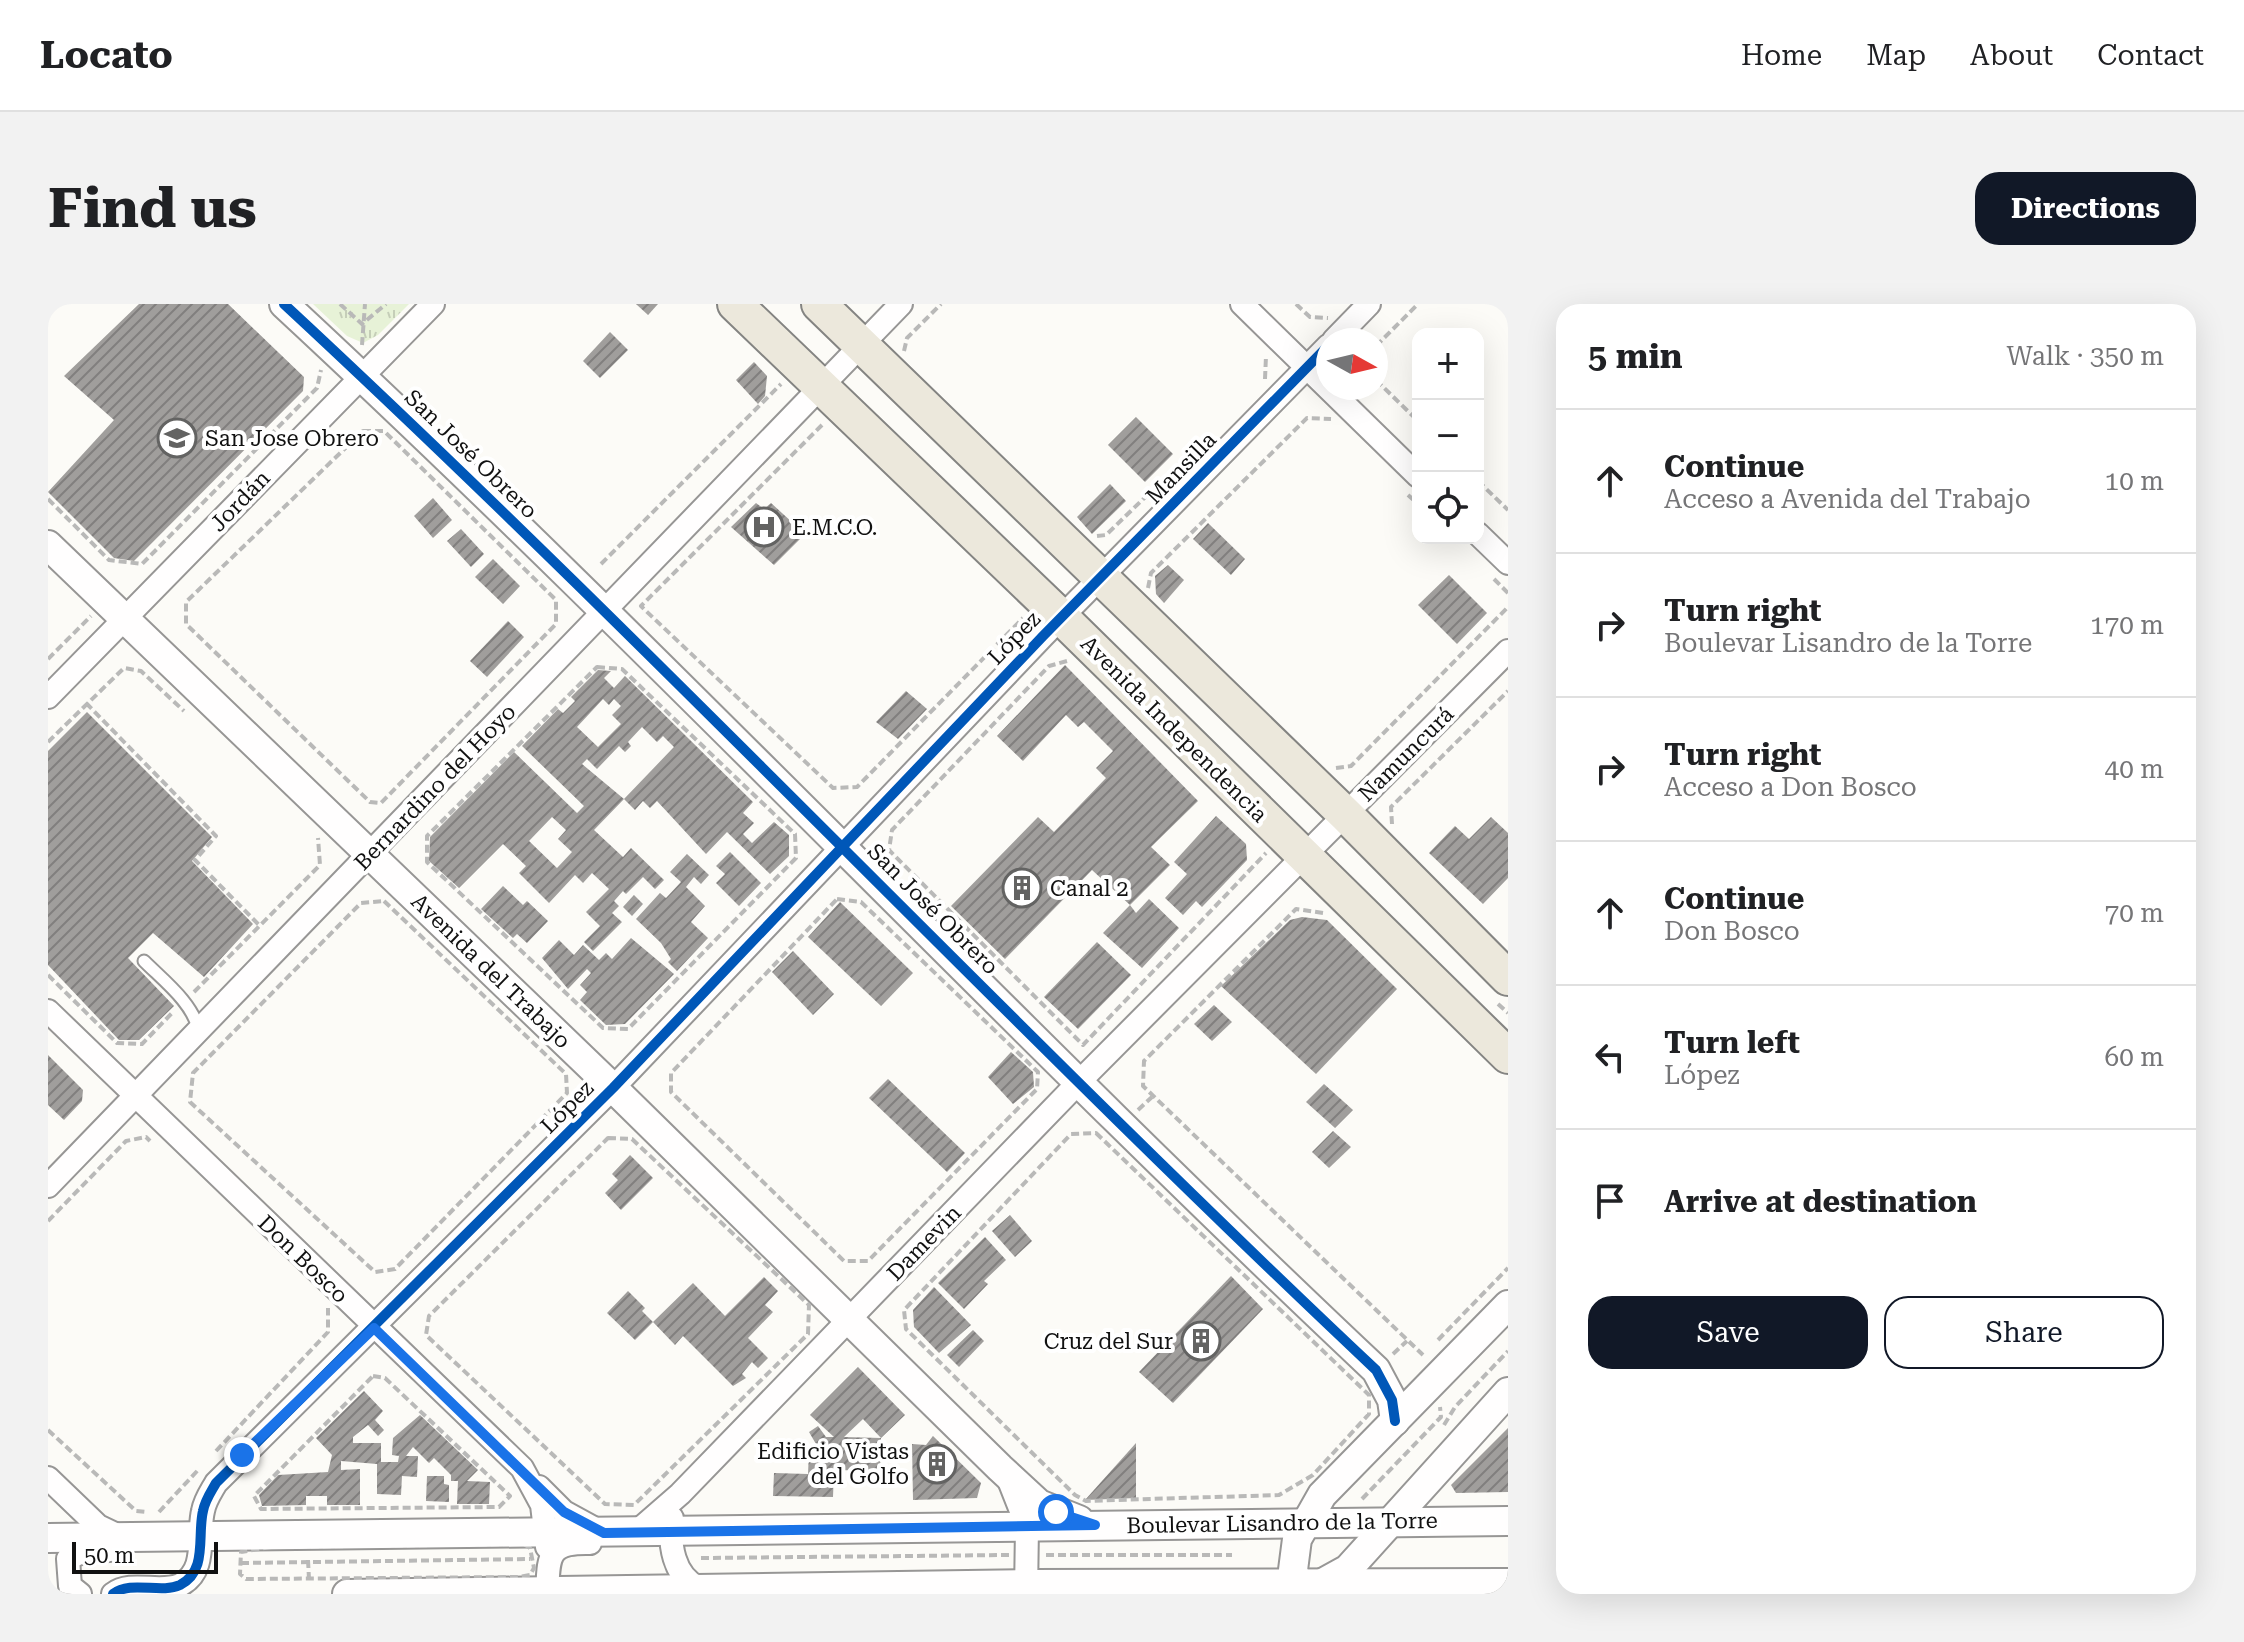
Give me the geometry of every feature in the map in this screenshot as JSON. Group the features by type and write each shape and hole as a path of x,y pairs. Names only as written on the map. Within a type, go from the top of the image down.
{"main road":[{"name":"Avenida Independencia","path":"735,304 1061,617 1508,1056"},
{"path":"819,304 1346,815 1508,978"}],"street":[{"name":"San José Obrero","path":"284,304 361,375 948,949 1077,1084 1376,1370 1392,1400 1395,1421"},
{"name":"Jordán","path":"48,697 433,304"},
{"name":"Bernardino del Hoyo","path":"48,1186 901,304"},
{"path":"1242,304 1307,368 1412,485"},
{"path":"1346,328 1369,304"},
{"name":"Mansilla","path":"1061,617 1316,359"},
{"path":"1484,540 1508,563"},
{"name":"Avenida del Trabajo","path":"48,545 613,1088 848,1323 1000,1468 1039,1504 1095,1525"},
{"name":"López","path":"199,1594 187,1541 216,1483 613,1088 1061,617"},
{"name":"Namuncurá","path":"1305,858 1508,651"},
{"name":"Damevin","path":"545,1569 563,1544 613,1544 637,1532 680,1494 1077,1084 1305,858"},
{"name":"Don Bosco","path":"48,1011 522,1468 542,1505 545,1569"},
{"path":"1508,1305 1322,1495 1303,1524 1294,1553 1293,1570 1301,1590 1348,1569 1377,1513 1508,1392"},
{"path":"522,1468 564,1512 604,1533"},
{"path":"1000,1468 1016,1490 1025,1565"},
{"path":"48,1478 98,1526 120,1537"},
{"path":"680,1494 671,1521 680,1575 706,1578"},
{"path":"1253,1525 1322,1495"},
{"name":"Boulevar Lisandro de la Torre","path":"48,1538 120,1537 187,1541 545,1569 582,1590 634,1591 706,1578 1025,1565 1095,1525 1303,1524 1377,1513 1508,1521"},
{"name":"Boulevar Lisandro de la Torre","path":"356,1586 545,1569 604,1533 671,1531 1025,1565 1092,1584 1254,1585 1301,1590 1508,1583"},
{"path":"80,1594 70,1586 68,1578 68,1559 73,1554 93,1550 143,1550 187,1541 196,1569 179,1585 166,1589 126,1588 113,1594"}],"lane":[{"path":"144,961 184,1002 196,1019 199,1031"}],"path":[{"path":"340,304 362,324"},
{"path":"359,304 362,324"},
{"path":"362,324 365,304"},
{"path":"362,324 386,304"},
{"path":"903,357 907,338 941,304"},
{"path":"1296,304 1310,317 1329,318 1335,311"},
{"path":"1388,334 1418,304"},
{"path":"48,499 109,560 142,564 317,388 323,360"},
{"path":"601,564 782,382"},
{"path":"1388,392 1412,415"},
{"path":"1147,595 1151,573 1307,418 1330,418 1341,429"},
{"path":"822,424 641,606 657,622 833,788 857,787 1023,618"},
{"path":"363,431 384,431 556,600 556,624 381,803 370,802 186,624 186,602 363,431"},
{"path":"1106,535 1208,437"},
{"path":"1484,487 1508,510"},
{"path":"1321,770 1351,766 1508,607"},
{"path":"48,659 92,616"},
{"path":"1069,661 1049,666 892,830 889,850 1083,1045 1266,852"},
{"path":"597,667 622,669 795,834 796,858 628,1029 603,1028 427,862 427,836 597,667"},
{"path":"48,742 124,668 141,671 187,714"},
{"path":"1393,832 1391,807 1508,691"},
{"path":"86,703 216,836 195,860 259,925"},
{"path":"48,975 117,1043 142,1044 320,865 320,840 312,832"},
{"path":"837,899 861,902 1038,1072 1037,1089 868,1261 844,1261 671,1092 671,1073 837,899"},
{"path":"384,901 566,1074 567,1093 426,1237 395,1269 375,1272 190,1102 193,1073 361,903 384,901"},
{"path":"1332,921 1321,911 1296,909 1144,1061 1143,1086 1422,1356 1508,1268"},
{"path":"1096,1133 1369,1395 1369,1414 1313,1475 1279,1495 1086,1501 1075,1495 906,1329 904,1310 1071,1134 1096,1133"},
{"path":"48,1221 126,1141 146,1137 158,1148"},
{"path":"608,1138 632,1139 809,1305 808,1334 634,1505 605,1504 426,1335 429,1316 608,1138"},
{"path":"211,1456 328,1332 328,1306"},
{"path":"373,1376 385,1378 510,1496 499,1507 261,1509 254,1496 373,1376"},
{"path":"1377,1513 1357,1504 1441,1417 1440,1401 1453,1411"},
{"path":"48,1430 136,1511 159,1513 201,1467"},
{"path":"1375,1483 1376,1494"},
{"path":"483,1543 485,1577"},
{"path":"508,1543 509,1577"},
{"path":"421,1544 421,1578"},
{"path":"356,1586 364,1561 364,1545"},
{"path":"308,1546 309,1579"},
{"path":"706,1578 711,1547"},
{"path":"835,1549 836,1565"},
{"path":"701,1558 835,1557 1025,1565 1232,1555"},
{"path":"246,1579 240,1574 241,1563 509,1559 545,1569"}],"green space":[{"path":"313,304 409,304 378,335 363,343 347,336"}],"building":[{"name":"San Jose Obrero","path":"139,304 228,304 304,377 303,391 134,561 114,558 48,492 114,420 64,376"},
{"path":"636,304 658,304 648,315"},
{"path":"610,332 628,350 600,378 583,361"},
{"path":"754,362 767,376 765,396 758,404 736,380"},
{"path":"1136,417 1173,454 1145,482 1108,445"},
{"path":"1110,484 1126,501 1092,534 1077,517"},
{"path":"433,498 452,520 433,538 414,516"},
{"path":"756,503 764,509 771,503 805,534 774,565 731,527"},
{"path":"1208,523 1245,559 1231,575 1193,539"},
{"path":"461,529 484,554 471,567 447,541"},
{"path":"493,559 520,586 503,604 475,577"},
{"path":"1168,565 1184,580 1164,603 1156,594 1155,576"},
{"path":"1449,575 1487,613 1457,644 1418,605"},
{"path":"508,621 524,637 487,677 470,661"},
{"path":"1065,665 1198,801 1151,847 1170,865 1130,905 1092,870 1005,959 951,906 1038,817 1054,832 1106,778 1096,768 1113,751 1084,722 1078,727 1066,715 1023,761 997,736"},
{"path":"598,670 611,671 604,678 614,688 625,676 753,802 743,813 754,823 743,834 752,843 774,822 789,835 789,856 770,874 727,832 706,854 657,801 650,808 643,801 635,810 624,799 594,830 623,857 631,848 664,880 655,889 643,877 626,894 623,891 614,901 619,906 612,913 622,922 593,951 584,942 600,926 586,912 609,889 592,873 583,883 575,875 549,903 519,873 526,866 503,844 459,888 429,861 430,837 514,752 577,813 584,806 522,746 558,709 563,713 575,701 571,697","holes":["603,699 609,705 614,699 621,706 612,715 621,724 598,747 577,727","642,727 657,742 663,736 674,747 624,799 582,764 587,759 597,769 619,746 625,752 631,746 628,742","552,817 566,830 558,839 572,852 557,868 529,841"]},
{"path":"906,691 927,709 898,739 876,722"},
{"path":"87,712 212,837 192,861 253,924 204,977 153,933 128,958 174,1006 139,1040 119,1040 48,965 48,751"},
{"path":"1216,816 1246,844 1247,860 1202,907 1196,901 1183,915 1165,898 1187,874 1174,862"},
{"path":"1491,817 1508,833 1508,878 1483,904 1429,853 1455,826 1469,839"},
{"path":"730,852 761,883 739,906 716,883 725,874 716,866"},
{"path":"687,854 709,875 701,884 694,877 686,887 705,906 691,922 708,938 677,971 668,962 671,959 661,943 636,919 660,893 666,898 681,882 670,872"},
{"path":"503,886 523,905 527,901 548,921 527,943 517,934 513,938 481,909"},
{"path":"634,895 643,904 632,916 623,907"},
{"path":"1149,899 1179,928 1142,968 1103,933 1130,905 1136,913"},
{"path":"840,902 913,973 881,1006 808,937"},
{"path":"1302,917 1327,920 1397,989 1316,1074 1221,986 1290,920"},
{"path":"631,938 674,974 625,1024 606,1025 580,1000 587,992 580,985 591,973 587,969 568,989 542,958 559,940 574,955 583,945 599,960 606,953 612,959"},
{"path":"1097,942 1131,975 1078,1029 1044,997"},
{"path":"793,951 834,994 813,1015 772,972"},
{"path":"1214,1005 1232,1022 1212,1041 1194,1024"},
{"path":"1011,1052 1033,1072 1034,1087 1013,1104 988,1077"},
{"path":"48,1055 83,1090 82,1101 64,1120 48,1105"},
{"path":"888,1079 965,1153 947,1172 869,1098"},
{"path":"1324,1084 1353,1110 1335,1128 1306,1102"},
{"path":"1333,1131 1351,1147 1329,1168 1312,1152"},
{"path":"630,1155 653,1178 621,1210 605,1193 618,1180 612,1174"},
{"path":"1010,1215 1032,1241 1015,1257 992,1231"},
{"path":"985,1237 1006,1260 984,1281 988,1284 964,1309 938,1283"},
{"name":"Cruz del Sur","path":"1231,1276 1263,1309 1173,1403 1139,1372"},
{"path":"764,1277 778,1291 765,1305 773,1312 748,1338 768,1358 758,1368 752,1362 742,1374 746,1378 733,1386 683,1336 675,1345 653,1322 693,1283 725,1316"},
{"path":"934,1287 971,1325 939,1353 914,1327 913,1310"},
{"path":"628,1291 645,1308 642,1311 653,1322 635,1340 607,1313"},
{"path":"973,1330 984,1341 959,1367 947,1355"},
{"path":"858,1367 905,1415 881,1438 880,1471 834,1470 833,1497 773,1496 774,1473 808,1474 809,1452 816,1453 816,1444 809,1432 818,1426 826,1437 834,1437 810,1415","holes":["863,1419 881,1438 844,1437"]},
{"path":"364,1391 383,1411 375,1420 384,1430 378,1436 368,1425 353,1437 353,1443 381,1443 381,1462 398,1462 399,1456 392,1455 393,1438 420,1415 478,1470 467,1481 490,1482 489,1504 457,1504 458,1481 451,1481 451,1475 434,1458 429,1463 413,1447 406,1456 418,1456 417,1477 402,1476 401,1495 377,1494 377,1464 341,1461 341,1470 360,1469 360,1505 327,1505 327,1496 306,1496 306,1505 262,1506 259,1495 278,1475 328,1472 332,1455 316,1438"},
{"path":"1508,1428 1508,1492 1456,1493 1451,1485"},
{"name":"Edificio Vistas del Golfo","path":"933,1436 981,1483 977,1498 913,1500 912,1444 926,1445"},
{"path":"1136,1443 1136,1498 1085,1500"},
{"path":"427,1476 444,1476 444,1484 449,1485 449,1502 426,1501"}],"cycle path":[{"path":"284,304 560,568 1102,1105 1376,1370 1392,1400 1395,1421"},
{"path":"113,1594 128,1588 172,1587 189,1579 198,1562 204,1507 216,1483 613,1088 1043,636 1316,358"}],"place":[{"name":"San Jose Obrero","path":"177,438"},
{"name":"E.M.C.O.","path":"764,527"},
{"name":"Canal 2","path":"1022,888"},
{"name":"Cruz del Sur","path":"1201,1341"},
{"name":"Edificio Vistas del Golfo","path":"937,1464"}],"route":[{"path":"242,1455 374,1328 564,1512 604,1533 1095,1525 1056,1512"}]}
